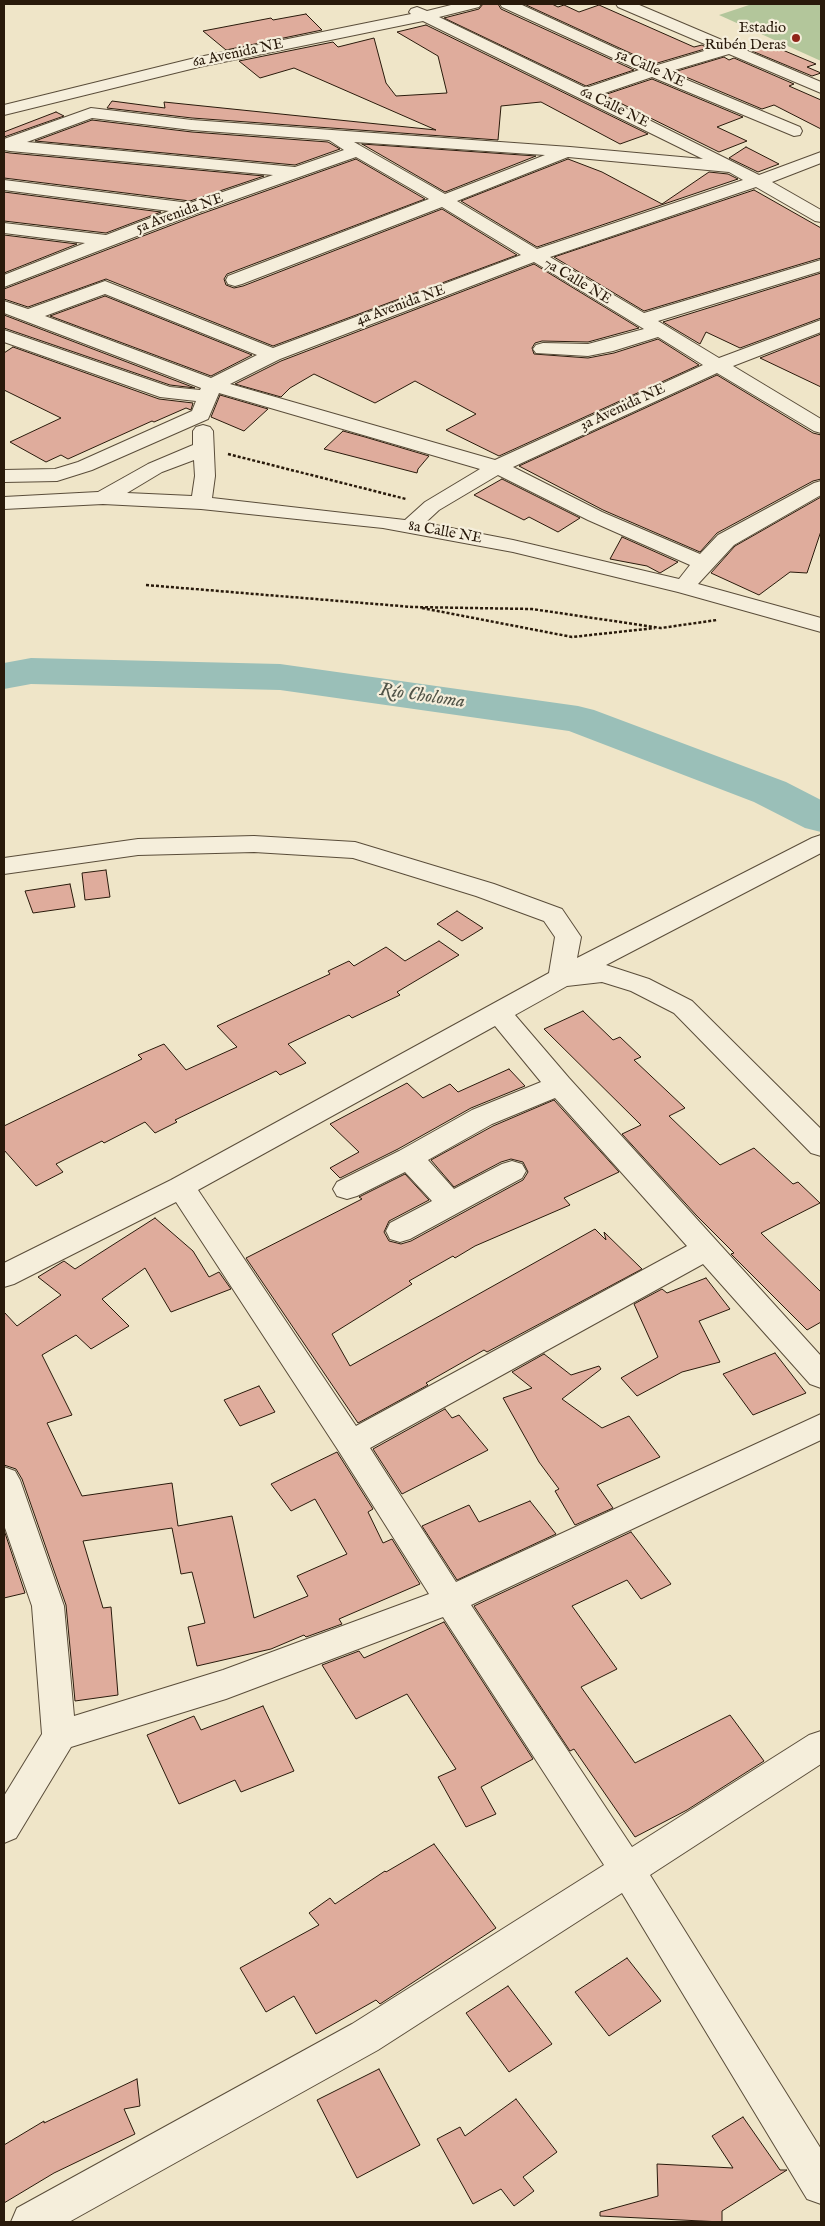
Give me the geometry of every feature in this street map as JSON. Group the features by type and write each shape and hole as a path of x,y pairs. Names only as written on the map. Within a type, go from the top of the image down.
{"street":[{"name":"6a Calle NE","path":"404,4 424,16 733,167 821,217"},
{"name":"6a Avenida NE","path":"4,110 199,62 474,4"},
{"name":"5a Calle NE","path":"508,4 653,71 794,131"},
{"path":"624,4 821,88"},
{"path":"585,94 653,71 730,49"},
{"path":"75,94 91,112"},
{"path":"4,145 91,112 192,125 570,152 733,167"},
{"name":"7a Calle NE","path":"333,136 444,200 534,256 821,427"},
{"path":"4,145 300,172"},
{"name":"5a Avenida NE","path":"4,280 191,209 358,151"},
{"path":"235,280 570,152"},
{"name":"4a Avenida NE","path":"4,476 57,475 85,466 207,399 273,355 534,256 758,181 821,157"},
{"path":"4,185 191,209"},
{"path":"4,228 107,240"},
{"path":"641,320 821,265"},
{"path":"28,316 105,287 273,355"},
{"path":"4,307 28,316 207,399"},
{"name":"3a Avenida NE","path":"409,527 432,506 497,467 718,365 821,326"},
{"path":"543,349 588,350 606,347 661,330"},
{"path":"4,336 167,393 207,399 497,467 587,512 703,564"},
{"path":"201,503 205,476 207,399"},
{"path":"104,498 155,468 205,448"},
{"path":"821,487 726,540 684,587 821,625"},
{"name":"8a Calle NE","path":"4,504 104,498 201,503 383,522 513,546 684,587"},
{"path":"4,1276 181,1188 561,978 821,843"},
{"path":"4,866 138,847 254,844 355,850 485,890 553,915 568,937 561,978"},
{"path":"561,978 604,973 640,985 684,1007 821,1146"},
{"path":"498,1012 559,1086 821,1376"},
{"path":"347,1189 409,1158 482,1117 559,1086"},
{"path":"409,1158 450,1203"},
{"path":"400,1230 512,1171"},
{"path":"181,1188 351,1444 450,1600 626,1868 821,2185"},
{"path":"351,1444 707,1248"},
{"path":"60,1736 226,1684 450,1600 821,1426"},
{"path":"4,1480 48,1606 60,1736 4,1827"},
{"path":"31,2222 365,2037 626,1868 821,1746"}],"path":[{"path":"205,448 432,506"},
{"path":"146,585 412,606 532,609 661,628"},
{"path":"412,606 572,637 661,628 722,619"}],"green space":[{"name":"Estadio Rubén Deras","path":"752,4 821,4 821,61 719,15"}],"building":[{"path":"483,4 498,4 501,9 634,70 586,86 444,18 479,9"},
{"path":"524,4 552,4 558,7 564,5 579,12 599,5 694,47 702,45 708,48 654,64"},
{"path":"306,14 322,30 226,50 203,31 271,18 273,20"},
{"path":"426,25 648,134 620,144 541,102 501,106 498,140 192,118 107,108 112,101 165,108 164,102 436,130 294,68 260,78 239,61 333,42 338,47 374,38 386,83 396,96 447,93 438,56 397,32"},
{"path":"763,46 767,48 773,46 816,64 807,67 821,73 812,76 752,51"},
{"path":"724,57 729,60 734,58 794,84 789,86 821,100 821,129 774,105 762,109 674,72"},
{"path":"652,79 743,117 717,127 747,141 719,152 604,95"},
{"path":"56,112 64,116 4,137 4,132"},
{"path":"92,120 192,132 328,142 340,149 295,165 35,141"},
{"path":"362,144 536,156 445,192"},
{"path":"746,147 779,164 758,172 729,158"},
{"path":"4,152 264,176 190,201 4,178"},
{"path":"356,159 425,199 227,274 224,279 226,285 234,288 243,286 442,209 517,255 273,346 106,279 28,307 4,299 4,289 198,215"},
{"path":"568,159 602,172 662,204 709,172 728,174 738,179 537,247 461,201"},
{"path":"754,190 821,228 821,258 644,311 554,257"},
{"path":"4,192 161,212 106,233 4,221"},
{"path":"4,235 77,244 4,273"},
{"path":"534,264 639,328 588,342 542,341 535,343 532,348 534,354 588,358 614,353 658,339 699,365 499,456 446,430 476,414 415,381 375,403 314,374 290,388 281,397 235,384 281,361"},
{"path":"821,273 821,318 740,348 706,332 700,344 663,322"},
{"path":"105,296 252,355 211,376 50,316"},
{"path":"4,315 195,388 170,385 4,328"},
{"path":"821,334 821,387 760,358"},
{"path":"13,347 159,399 193,403 191,410 186,408 154,422 152,421 68,459 61,455 46,462 10,442 61,418 4,390 4,353"},
{"path":"717,375 813,433 821,435 821,479 813,481 717,533 700,552 603,510 519,466"},
{"path":"220,395 268,409 244,431 211,417"},
{"path":"343,431 429,456 417,473 324,449"},
{"path":"502,479 580,518 558,532 529,517 524,520 474,495"},
{"path":"821,497 821,531 807,573 790,572 759,595 711,573 735,546"},
{"path":"622,537 678,562 660,573 647,566 610,559"},
{"path":"106,870 110,897 85,900 82,873"},
{"path":"70,884 75,907 33,913 25,891"},
{"path":"457,911 483,928 462,941 437,924"},
{"path":"439,941 459,955 397,992 400,995 352,1018 349,1015 288,1044 306,1063 280,1075 276,1071 175,1120 177,1122 155,1133 145,1122 104,1143 102,1141 56,1164 63,1172 36,1186 4,1150 4,1126 142,1059 138,1055 164,1044 186,1070 237,1047 217,1026 330,974 328,971 349,961 354,966 386,947 405,961"},
{"path":"583,1011 613,1040 620,1037 641,1057 634,1060 685,1108 669,1116 720,1165 754,1148 793,1184 798,1182 820,1203 761,1233 821,1292 821,1322 807,1330 731,1254 734,1253 696,1215 622,1134 641,1125 544,1029"},
{"path":"509,1069 525,1086 471,1108 398,1149 340,1178 330,1168 359,1152 330,1124 407,1083 423,1098 450,1084 458,1092"},
{"path":"554,1100 619,1172 564,1198 570,1205 475,1246 455,1258 453,1256 409,1281 412,1284 332,1334 350,1366 595,1229 606,1240 604,1232 642,1269 487,1352 484,1350 426,1383 428,1385 358,1423 246,1258 362,1199 359,1197 405,1174 429,1200 389,1221 384,1232 389,1241 401,1244 411,1241 523,1180 528,1172 523,1162 511,1159 501,1162 454,1187 431,1160 493,1126"},
{"path":"155,1218 193,1251 209,1277 219,1272 231,1289 171,1312 145,1268 102,1299 129,1326 91,1349 76,1335 42,1355 72,1415 47,1423 82,1496 172,1483 178,1526 232,1516 254,1618 308,1596 297,1576 347,1554 315,1499 291,1511 271,1484 337,1452 373,1509 368,1512 383,1543 392,1539 420,1584 339,1619 342,1624 306,1637 304,1635 271,1649 197,1666 188,1627 205,1623 192,1572 181,1574 172,1528 83,1541 103,1608 111,1607 118,1695 75,1701 66,1605 22,1479 16,1469 4,1465 4,1312 17,1326 61,1295 38,1277 64,1261 75,1269"},
{"path":"706,1278 730,1309 699,1321 720,1362 682,1372 637,1396 621,1378 658,1357 634,1304 662,1289 667,1293"},
{"path":"775,1353 806,1393 753,1415 723,1374"},
{"path":"544,1354 571,1375 599,1366 601,1369 562,1399 602,1428 629,1416 660,1457 597,1485 613,1508 575,1525 555,1491 559,1489 539,1462 503,1398 532,1388 512,1372"},
{"path":"259,1386 275,1412 240,1426 224,1400"},
{"path":"445,1409 452,1418 459,1415 488,1450 402,1494 373,1449"},
{"path":"530,1501 556,1534 457,1580 422,1526 469,1505 479,1522"},
{"path":"4,1530 25,1593 4,1598"},
{"path":"631,1532 671,1584 641,1599 627,1580 572,1606 617,1669 581,1687 635,1763 730,1715 764,1761 687,1810 635,1837 574,1749 570,1751 474,1606"},
{"path":"444,1622 533,1759 481,1787 496,1814 466,1827 438,1777 456,1769 407,1694 356,1719 322,1665 359,1651 364,1658"},
{"path":"263,1706 294,1771 241,1792 235,1780 179,1804 147,1735 194,1716 201,1730"},
{"path":"434,1844 496,1928 380,2004 376,2000 316,2034 294,1996 266,2012 240,1968 319,1925 309,1913 330,1898 335,1904 385,1871"},
{"path":"627,1958 661,2001 609,2036 575,1992"},
{"path":"508,1986 552,2044 509,2072 466,2013"},
{"path":"379,2069 420,2145 357,2178 317,2100"},
{"path":"137,2079 140,2106 124,2109 135,2134 54,2173 4,2203 4,2145 44,2121 44,2123"},
{"path":"516,2099 557,2152 523,2177 534,2191 514,2206 501,2189 473,2204 437,2139 460,2127 465,2136"},
{"path":"743,2117 780,2170 787,2170 722,2211 722,2222 600,2216 600,2212 658,2196 657,2164 733,2168 712,2136"}],"waterway":[{"name":"Río Choloma","path":"4,676 31,671 280,677 578,719 770,792 821,818"}],"place":[{"name":"Estadio Rubén Deras","path":"796,38"}]}
